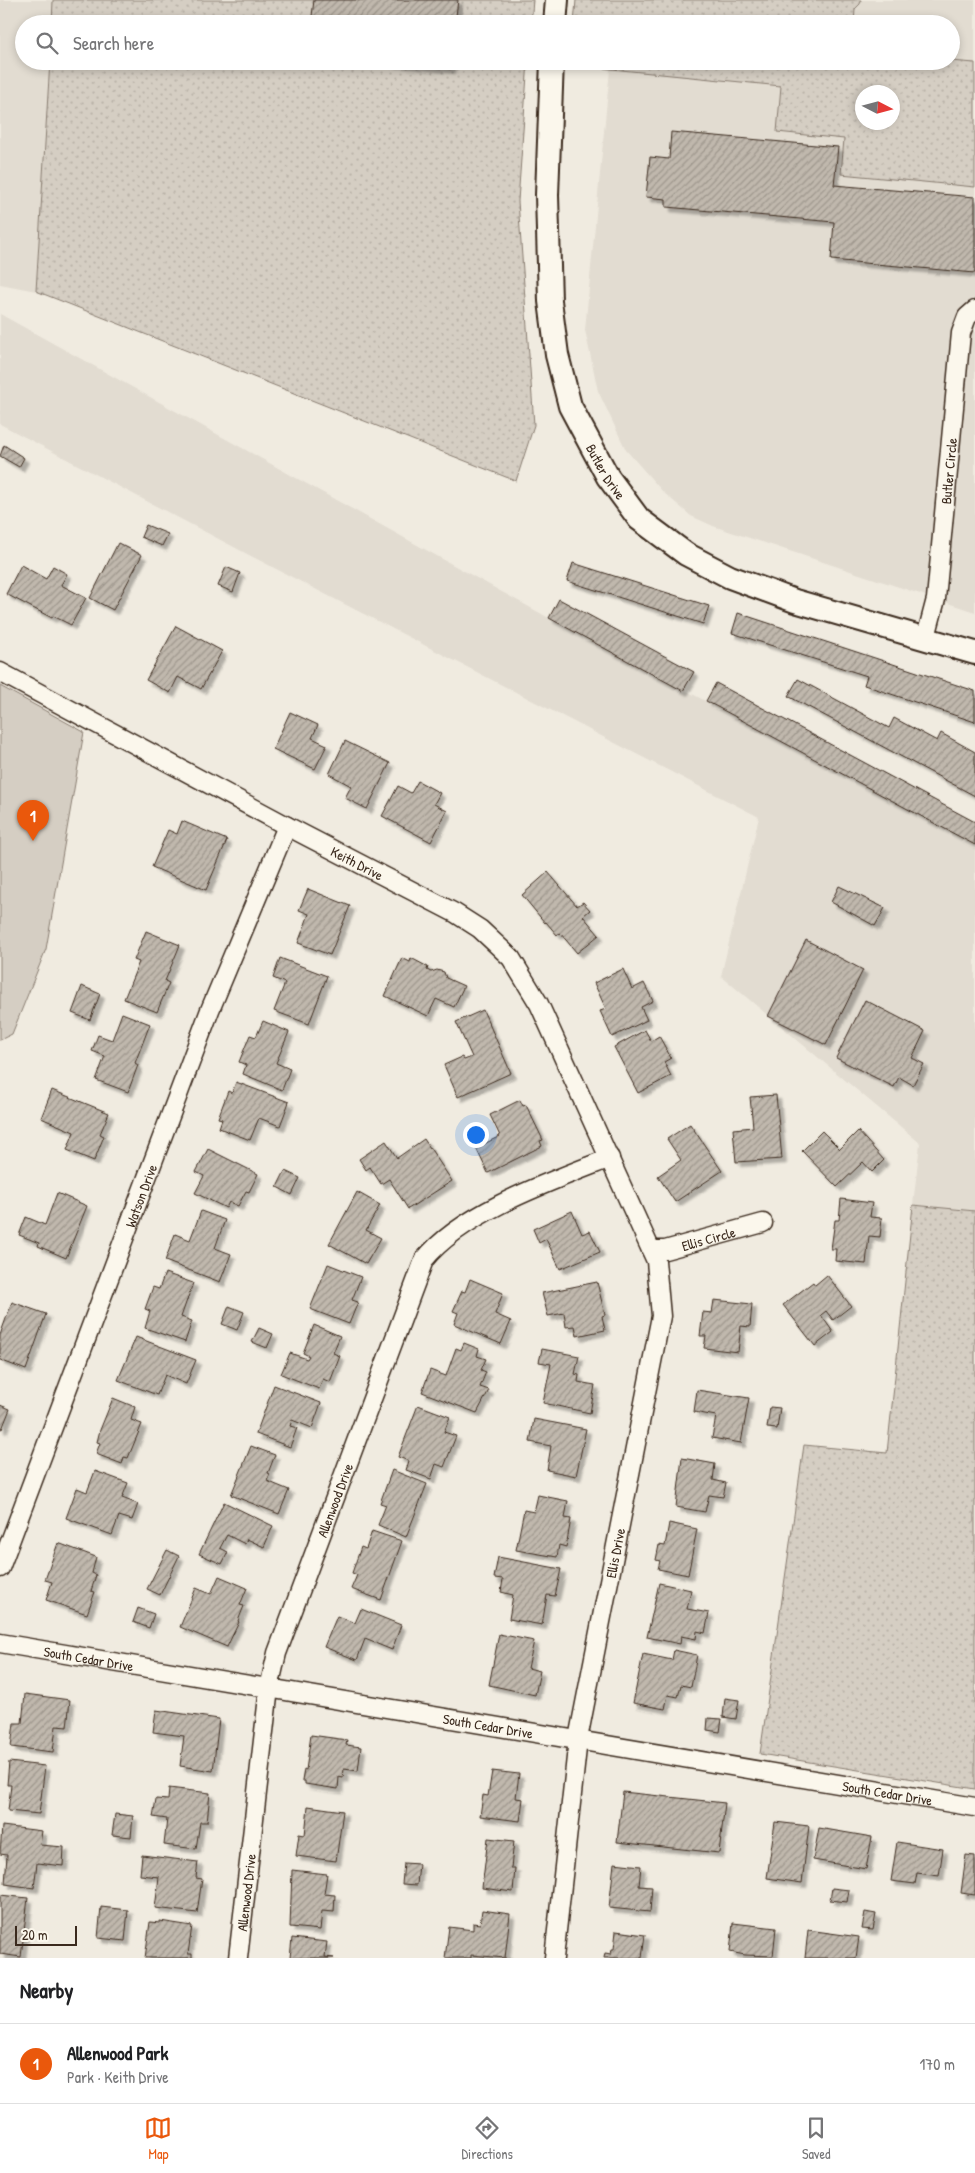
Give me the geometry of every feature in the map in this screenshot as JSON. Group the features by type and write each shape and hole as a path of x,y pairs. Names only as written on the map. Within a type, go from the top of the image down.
{"street":[{"path":"556,15 557,0"},
{"name":"Butler Drive","path":"552,70 548,195 552,319 557,355 570,406 608,477 639,519 686,554 730,577 795,601 926,637 975,653"},
{"name":"Butler Circle","path":"926,637 936,599 960,333 967,317 975,310"},
{"name":"Keith Drive","path":"0,672 480,929 511,958 539,1004 610,1158"},
{"name":"Watson Drive","path":"0,1568 210,1010 287,826"},
{"name":"Ellis Drive","path":"554,1958 578,1739 662,1316 656,1261 610,1158"},
{"name":"Allenwood Drive","path":"238,1958 269,1688 277,1653 424,1260 432,1249 476,1218 525,1192 610,1158"},
{"name":"Ellis Circle","path":"651,1250 665,1250 764,1223"},
{"name":"South Cedar Drive","path":"0,1643 975,1807"}],"shaded area":[{"path":"0,0 53,0 52,15 15,15 15,70 49,70 36,291 0,284"},
{"path":"53,0 533,0 532,15 52,15"},
{"path":"576,0 975,0 975,612 713,526 691,516 663,492 626,450 598,391 585,330 610,70 960,70 960,15 575,15"},
{"path":"576,0 861,0 855,9 855,15 575,15"},
{"path":"960,62 975,63 975,187 841,174 844,139 777,132 781,86 621,70 960,70"},
{"path":"49,70 527,70 518,201 534,425 516,481 36,291"},
{"path":"0,314 549,618 975,844 975,1211 913,1205 920,1143 721,976 759,817 251,556 0,424"},
{"path":"0,686 84,732 46,949 12,1034 0,1040"},
{"path":"913,1205 975,1211 975,1789 760,1754 804,1445 887,1453"}],"building":[{"path":"314,0 458,0 456,15 312,15"},
{"path":"671,132 838,147 834,185 975,197 975,273 831,260 834,222 666,207 666,199 646,197 650,157 669,159"},
{"path":"4,445 24,458 19,467 0,456"},
{"path":"146,525 168,534 162,546 141,537"},
{"path":"118,543 142,555 113,610 90,598"},
{"path":"573,563 709,606 703,624 567,581"},
{"path":"21,565 46,579 53,566 67,574 61,585 86,598 71,625 53,616 52,618 6,594"},
{"path":"226,567 240,573 233,592 218,586"},
{"path":"559,599 694,672 683,691 549,618"},
{"path":"738,613 975,691 975,722 864,685 867,676 732,633"},
{"path":"176,626 222,651 201,689 178,677 170,693 146,680"},
{"path":"798,679 889,728 894,718 937,741 941,733 975,752 975,796 788,696"},
{"path":"716,683 975,822 975,845 706,701"},
{"path":"290,712 318,725 312,738 327,745 315,769 273,749"},
{"path":"345,741 390,763 367,809 345,798 351,786 329,774"},
{"path":"418,781 440,793 434,804 447,811 431,842 382,816 398,786 411,793"},
{"path":"182,821 227,840 206,890 152,867 168,830 177,834"},
{"path":"548,872 577,906 583,902 590,910 583,916 599,935 577,953 560,933 557,935 545,923 522,895"},
{"path":"839,886 885,908 875,926 831,902"},
{"path":"308,889 350,906 330,955 298,943 309,914 299,910"},
{"path":"146,931 180,945 165,981 169,983 157,1012 124,999 139,962 134,960"},
{"path":"806,940 863,970 826,1045 768,1016"},
{"path":"280,958 327,976 309,1024 274,1011 285,983 273,978"},
{"path":"402,958 410,962 411,958 428,967 427,970 431,972 437,970 444,972 446,978 464,986 454,1007 436,999 428,1016 385,996"},
{"path":"623,969 632,989 644,983 653,1001 641,1007 647,1020 612,1037 600,1011 606,1009 594,983"},
{"path":"82,986 100,994 90,1020 72,1013"},
{"path":"865,1000 925,1031 912,1058 924,1064 913,1085 899,1077 894,1087 836,1058"},
{"path":"483,1010 511,1073 458,1097 444,1065 462,1057 464,1060 472,1057 456,1022"},
{"path":"122,1013 150,1024 135,1063 138,1065 128,1092 96,1080 105,1056 92,1051 98,1035 112,1040"},
{"path":"263,1021 289,1032 276,1063 290,1069 282,1090 243,1074 246,1065 239,1062 250,1035 256,1037"},
{"path":"645,1030 651,1041 659,1036 671,1058 664,1062 671,1076 638,1093 614,1047"},
{"path":"236,1082 289,1102 280,1126 259,1118 250,1140 219,1128 222,1119 218,1118 228,1091 232,1093"},
{"path":"52,1090 109,1113 100,1134 104,1136 94,1161 67,1150 74,1132 41,1118"},
{"path":"776,1095 782,1159 736,1162 733,1129 753,1127 750,1097"},
{"path":"520,1100 523,1106 526,1105 543,1140 540,1141 542,1146 488,1173 476,1148 500,1136 490,1115"},
{"path":"690,1124 722,1171 675,1202 658,1176 681,1160 667,1139"},
{"path":"822,1131 840,1149 858,1131 884,1160 872,1172 863,1162 837,1187 802,1151"},
{"path":"424,1139 452,1181 408,1209 389,1179 381,1184 370,1167 366,1170 359,1159 386,1141 397,1158"},
{"path":"208,1149 258,1174 249,1192 246,1191 238,1206 229,1202 226,1208 195,1193 204,1176 196,1172"},
{"path":"285,1171 300,1178 292,1195 277,1187"},
{"path":"357,1192 380,1205 366,1230 381,1238 366,1264 329,1244"},
{"path":"57,1193 87,1206 66,1258 38,1246 39,1243 19,1235 26,1217 45,1225"},
{"path":"841,1199 872,1203 870,1217 882,1218 880,1237 869,1236 866,1264 835,1261 836,1249 831,1249 835,1220 839,1220"},
{"path":"201,1211 225,1220 215,1248 231,1254 220,1282 165,1261 175,1234 190,1240"},
{"path":"572,1211 582,1234 590,1231 600,1252 560,1269 546,1239 539,1243 533,1229"},
{"path":"328,1264 361,1277 352,1300 358,1302 349,1324 310,1309"},
{"path":"165,1273 193,1283 181,1317 192,1321 185,1342 145,1328 150,1311 145,1309 153,1287 159,1289"},
{"path":"827,1275 851,1306 833,1320 826,1311 821,1315 833,1332 815,1346 783,1305 813,1282 815,1285"},
{"path":"470,1279 503,1293 495,1314 511,1321 501,1344 454,1324 458,1313 453,1311 462,1291 465,1292"},
{"path":"597,1282 605,1315 602,1316 605,1330 577,1336 575,1326 566,1327 564,1313 548,1316 542,1293"},
{"path":"714,1300 752,1304 750,1327 741,1326 738,1352 704,1348 706,1336 700,1336 703,1312 712,1313"},
{"path":"12,1302 46,1314 26,1370 0,1360 0,1335"},
{"path":"229,1306 244,1312 237,1330 222,1324"},
{"path":"314,1325 340,1336 333,1353 340,1356 330,1382 323,1379 319,1389 281,1374 290,1353 307,1359 309,1356 303,1353"},
{"path":"259,1328 273,1334 267,1348 252,1342"},
{"path":"136,1337 196,1360 186,1384 165,1375 157,1395 118,1380"},
{"path":"464,1343 479,1349 477,1356 486,1359 481,1370 486,1372 480,1387 489,1390 477,1413 422,1392 430,1370 446,1376 456,1348 461,1350"},
{"path":"542,1349 579,1356 575,1374 579,1375 578,1382 595,1385 590,1413 543,1403 551,1364 539,1362"},
{"path":"274,1385 321,1403 312,1428 292,1420 290,1426 297,1428 290,1447 256,1434"},
{"path":"697,1390 749,1398 741,1443 712,1438 716,1416 694,1412"},
{"path":"113,1398 135,1407 131,1420 142,1424 128,1458 124,1457 122,1464 96,1454 100,1443 97,1442 100,1430"},
{"path":"0,1405 10,1409 2,1429 0,1428"},
{"path":"418,1405 450,1417 444,1432 456,1436 444,1467 436,1464 431,1479 406,1470 409,1461 398,1457"},
{"path":"770,1407 780,1408 777,1429 767,1428"},
{"path":"534,1419 586,1429 576,1476 547,1470 551,1446 530,1442"},
{"path":"251,1446 275,1455 267,1481 289,1490 279,1514 231,1495"},
{"path":"682,1458 715,1464 713,1480 726,1483 723,1497 709,1495 705,1512 676,1507"},
{"path":"392,1470 427,1484 406,1537 378,1525 386,1505 380,1503"},
{"path":"95,1471 128,1483 122,1498 138,1504 132,1520 119,1516 112,1535 66,1518 77,1488 87,1492"},
{"path":"538,1495 568,1501 565,1518 571,1519 566,1547 559,1545 557,1557 516,1550 524,1510 534,1512"},
{"path":"224,1502 273,1526 264,1547 247,1539 245,1544 227,1535 220,1548 228,1552 222,1564 199,1554"},
{"path":"669,1523 697,1529 688,1575 658,1569 660,1561 656,1560 659,1545 665,1546"},
{"path":"372,1531 402,1541 381,1600 351,1589 357,1575 352,1573 361,1547 366,1549"},
{"path":"58,1543 96,1557 92,1573 96,1575 91,1591 95,1592 87,1614 46,1600 52,1582 45,1580"},
{"path":"167,1550 179,1556 160,1595 147,1589"},
{"path":"498,1557 561,1569 555,1596 547,1595 542,1625 509,1619 513,1595 501,1592 503,1579 494,1578"},
{"path":"219,1576 247,1588 240,1605 244,1606 239,1622 227,1647 180,1627 196,1588 211,1594"},
{"path":"659,1583 691,1590 687,1609 709,1613 705,1633 697,1631 696,1639 681,1636 680,1644 647,1637"},
{"path":"138,1608 154,1614 149,1628 133,1622"},
{"path":"361,1609 401,1625 392,1650 365,1639 357,1660 324,1647 337,1616 355,1623"},
{"path":"499,1634 534,1641 528,1668 540,1671 535,1695 489,1685"},
{"path":"674,1650 697,1655 691,1687 681,1685 678,1697 668,1695 665,1709 633,1703 643,1654 672,1660"},
{"path":"25,1694 70,1700 67,1727 56,1726 53,1752 11,1747 14,1723 22,1723"},
{"path":"725,1698 739,1700 736,1719 723,1717"},
{"path":"156,1710 219,1719 213,1771 180,1766 184,1736 153,1732"},
{"path":"708,1718 722,1719 720,1732 707,1730"},
{"path":"311,1735 347,1740 346,1745 361,1747 358,1771 344,1769 343,1778 339,1777 338,1789 305,1784 305,1781 302,1781 304,1769 306,1770"},
{"path":"9,1762 45,1766 39,1814 8,1811 11,1785 7,1785"},
{"path":"492,1771 519,1774 516,1798 523,1799 520,1821 480,1816 483,1795 488,1796"},
{"path":"169,1788 210,1793 207,1822 200,1822 196,1849 164,1845 167,1819 153,1817 156,1799 168,1800"},
{"path":"623,1792 725,1803 719,1853 617,1842"},
{"path":"308,1806 343,1811 336,1861 296,1856 299,1834 305,1835"},
{"path":"115,1814 133,1816 131,1837 112,1835"},
{"path":"775,1822 809,1826 802,1883 767,1878"},
{"path":"2,1826 42,1831 40,1845 64,1847 63,1866 37,1863 34,1888 5,1884 7,1855 0,1854"},
{"path":"819,1828 872,1837 866,1869 813,1860"},
{"path":"488,1838 514,1841 511,1868 515,1868 513,1892 482,1888"},
{"path":"897,1842 943,1849 939,1876 917,1873 915,1884 891,1881"},
{"path":"142,1855 198,1862 196,1878 202,1879 197,1913 155,1908 159,1877 140,1875"},
{"path":"966,1855 975,1856 975,1895 961,1893"},
{"path":"404,1863 419,1864 417,1885 402,1884"},
{"path":"614,1863 641,1866 639,1886 652,1887 650,1912 609,1908"},
{"path":"292,1870 327,1874 324,1894 335,1895 334,1912 322,1911 320,1930 290,1927"},
{"path":"832,1888 849,1890 847,1902 830,1900"},
{"path":"0,1895 28,1898 21,1957 0,1954"},
{"path":"101,1907 128,1910 125,1941 98,1938"},
{"path":"482,1910 510,1914 505,1958 471,1955 471,1958 445,1958 449,1927 473,1930 473,1923 480,1924"},
{"path":"865,1912 876,1914 873,1930 862,1929"},
{"path":"160,1921 192,1926 188,1954 192,1954 192,1958 145,1958 150,1922 160,1923"},
{"path":"733,1923 776,1928 773,1956 745,1955 730,1952"},
{"path":"808,1930 859,1937 856,1958 805,1958"},
{"path":"616,1931 645,1935 642,1958 604,1958 605,1953 611,1954 612,1949 614,1949"},
{"path":"292,1938 327,1942 325,1957 334,1958 290,1958"}],"place":[{"name":"Allenwood Park","path":"33,841"}]}
